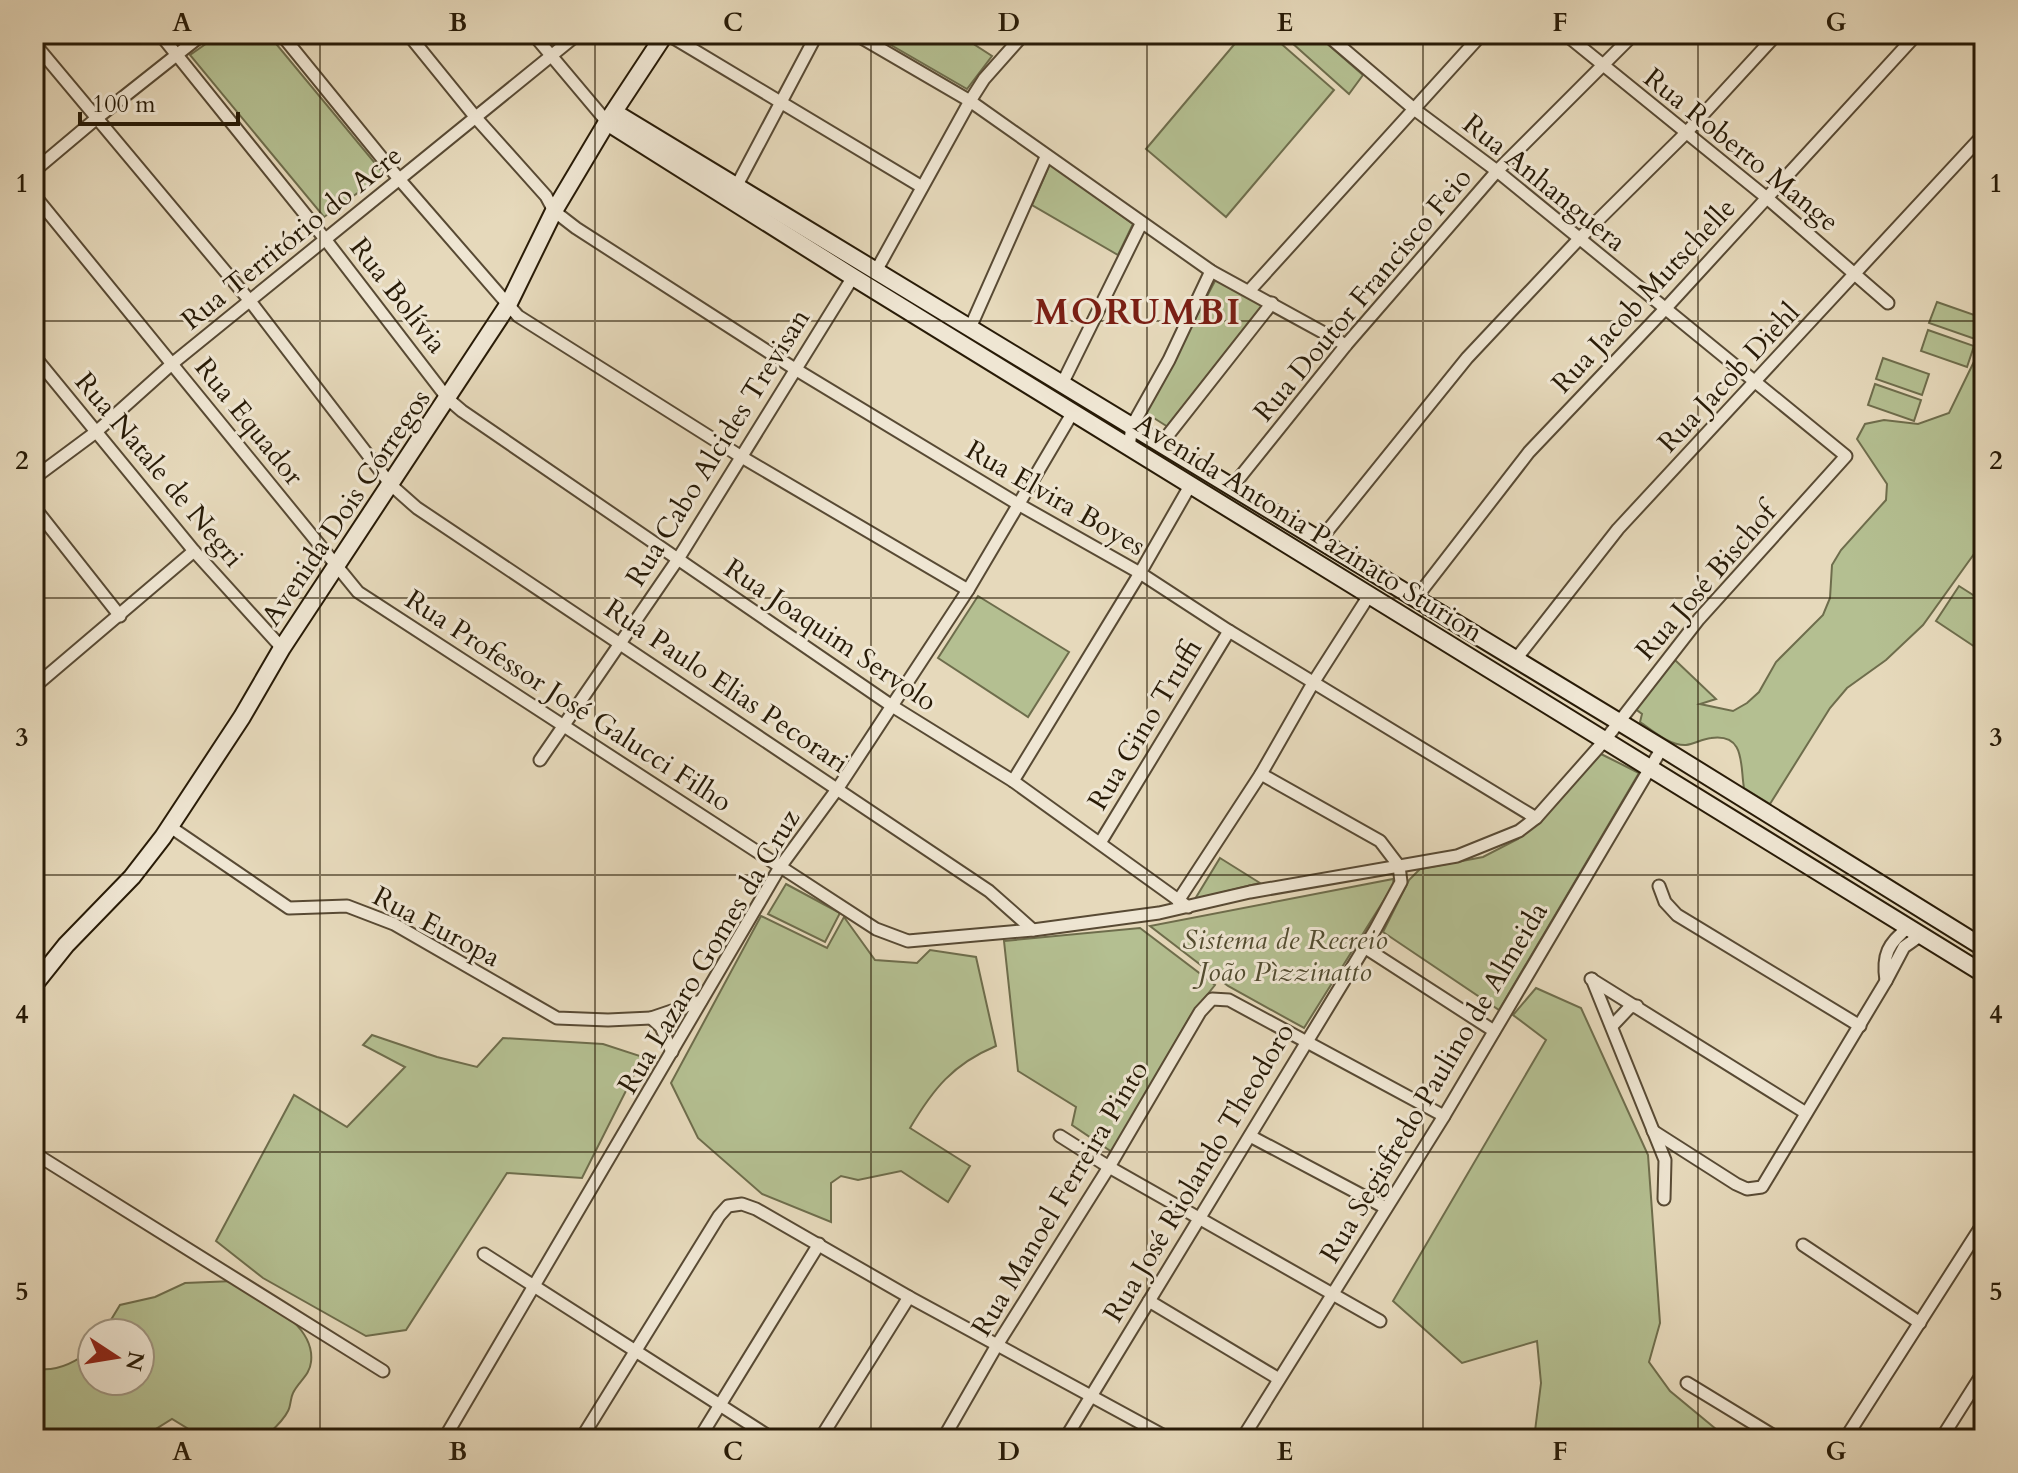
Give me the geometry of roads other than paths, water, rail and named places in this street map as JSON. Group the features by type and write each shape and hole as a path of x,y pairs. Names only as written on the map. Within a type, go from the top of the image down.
{"main road":[{"name":"Avenida Dois Córregos","path":"34,985 66,945 132,877 242,717 282,648 508,305 554,211 666,34"},
{"name":"Avenida Antonia Pazinato Sturion","path":"611,117 876,271 1662,748 1979,945"},
{"name":"Avenida Antonia Pazinato Sturion","path":"611,117 880,294 1984,974"},
{"path":"853,277 876,271 880,294"},
{"path":"1191,484 1212,495 1222,494 1232,487"},
{"path":"1915,931 1915,916 1929,914"},
{"path":"1959,958 1966,950 1979,945"}],"street":[{"name":"Rua Bolívia","path":"160,34 325,239 448,399"},
{"path":"34,171 203,34"},
{"path":"281,34 399,179 518,316 740,456 968,590"},
{"name":"Rua Elvira Boyes","path":"408,34 477,119 546,196 554,211 576,228 795,369 1018,504 1140,573 1313,683 1536,818"},
{"path":"533,34 551,58 611,117"},
{"name":"Rua Território do Acre","path":"34,478 96,432 173,363 578,34"},
{"path":"666,34 922,187"},
{"path":"736,187 817,34"},
{"path":"855,34 970,101 1211,271 1346,345"},
{"path":"876,271 970,101 984,79 1024,34"},
{"name":"Rua Anhanguera","path":"1326,34 1414,109 1497,171 1846,456"},
{"path":"1250,290 1482,34"},
{"name":"Rua Roberto Mange","path":"1565,34 1767,198 1888,303"},
{"name":"Rua Doutor Francisco Feio","path":"1232,487 1346,345 1497,171 1634,34"},
{"path":"1320,540 1467,358 1579,239 1685,134 1777,34"},
{"name":"Rua Jacob Mutschelle","path":"1416,598 1529,452 1917,34"},
{"path":"1971,34 1984,45"},
{"name":"Rua Paulo Elias Pecorari","path":"34,43 250,301 391,485 417,508 989,891 1033,930"},
{"name":"Rua Jacob Diehl","path":"1516,659 1618,529 1984,134"},
{"path":"970,328 1046,157"},
{"name":"Rua Equador","path":"34,195 337,567"},
{"path":"1062,384 1141,224"},
{"path":"1129,447 1132,426 1169,360 1211,271"},
{"name":"Rua Cabo Alcides Trevisan","path":"540,760 678,559 853,277"},
{"path":"1161,444 1272,303"},
{"name":"Rua Natale de Negri","path":"34,356 194,551 282,648"},
{"name":"Rua Joaquim Servolo","path":"448,399 525,456 892,706 1013,781 1183,904"},
{"name":"Rua Lazaro Gomes da Cruz","path":"444,1439 780,867 838,788 968,590 1073,412"},
{"name":"Rua José Bischof","path":"1183,904 1457,856 1519,831 1536,818 1605,740 1699,619 1846,456"},
{"path":"1013,781 1191,484"},
{"path":"34,507 120,616"},
{"path":"36,683 120,616 194,551"},
{"name":"Rua Professor José Galucci Filho","path":"337,567 358,592 876,929 908,941 1127,918 1183,904"},
{"path":"1183,904 1313,683 1370,594"},
{"name":"Rua Gino Truffi","path":"1100,843 1229,631"},
{"name":"Rua Segisfredo Paulino de Almeida","path":"1242,1439 1444,1116 1662,748"},
{"path":"1261,774 1380,841 1399,866"},
{"name":"Rua Europa","path":"169,826 289,908 347,906 394,924 557,1018 651,1018 701,1001"},
{"name":"Rua José Riolando Theodoro","path":"1065,1439 1364,947 1401,882 1399,866"},
{"path":"1659,886 1665,902 1677,915 1860,1026"},
{"path":"1653,1131 1736,1184 1747,1189 1762,1187 1886,981 1884,958 1894,940 1915,931"},
{"path":"1364,947 1494,1031"},
{"path":"1664,1199 1665,1160 1591,979 1806,1113"},
{"name":"Rua Manoel Ferreira Pinto","path":"943,1439 1200,1012 1212,999 1229,1000 1304,1043"},
{"path":"1612,1026 1630,1007 1637,1006"},
{"path":"651,1018 661,1027 672,1052"},
{"path":"1304,1043 1444,1116"},
{"path":"1060,1136 1380,1321"},
{"path":"1250,1136 1386,1208"},
{"path":"34,1153 383,1371"},
{"path":"581,1439 728,1206 742,1204 1170,1439"},
{"path":"1845,1439 1984,1222"},
{"path":"699,1439 819,1244"},
{"path":"1803,1245 1920,1323"},
{"path":"484,1254 773,1439"},
{"path":"820,1439 909,1297"},
{"path":"1149,1301 1279,1379"},
{"path":"1941,1439 1984,1371"},
{"path":"1687,1383 1779,1439"}],"district":[{"name":"MORUMBI","path":"1138,311"}],"park label":[{"name":"Sistema de Recreio João Pìzzinatto","path":"1285,955"}]}
